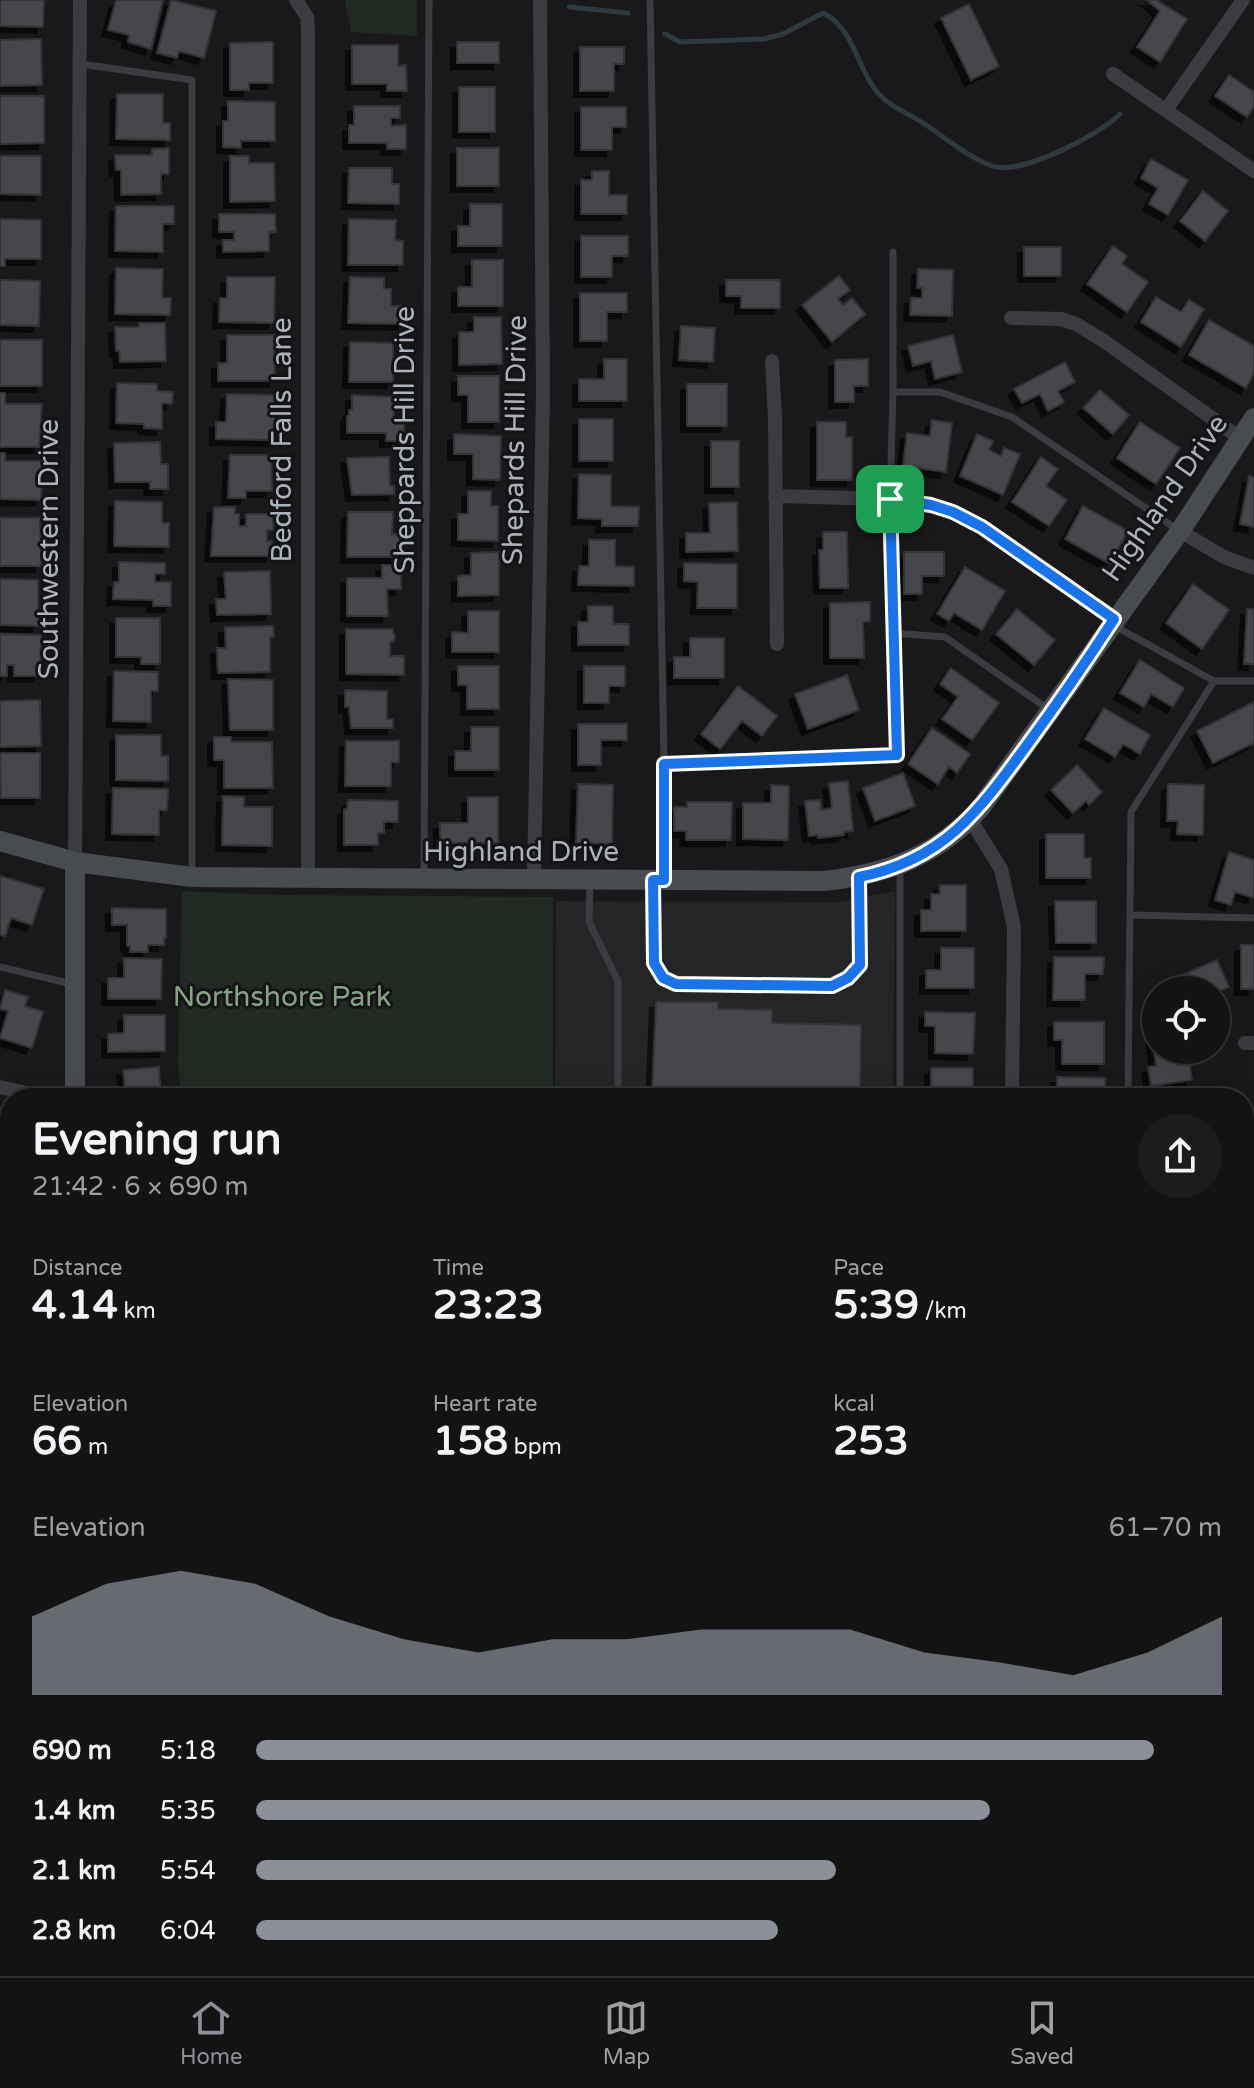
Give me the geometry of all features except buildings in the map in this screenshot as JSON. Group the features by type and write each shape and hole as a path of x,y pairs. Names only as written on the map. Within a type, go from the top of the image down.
{"street":[{"name":"Southwestern Drive","path":"75,1088 80,0"},
{"name":"Shepards Hill Drive","path":"534,881 543,392 540,0"},
{"path":"1166,110 1243,0"},
{"name":"Bedford Falls Lane","path":"297,1 307,17 308,31 308,880"},
{"path":"1113,74 1254,171"},
{"path":"1011,318 1061,319 1076,324 1247,442"},
{"path":"772,361 777,644"},
{"name":"Highland Drive","path":"0,841 75,862 192,877 824,881 859,877 900,865 919,856 970,819 1247,442 1254,418"},
{"path":"775,496 890,499 931,505 953,512 982,527 1113,622"},
{"path":"1180,531 1224,557 1254,568"},
{"path":"970,819 1001,869 1014,927 1012,1088"}],"lane":[{"name":"Sheppards Hill Drive","path":"424,880 429,0"},
{"path":"650,0 664,764 654,963 663,978 676,984 832,986 848,978 860,965 859,877"},
{"path":"79,64 192,80 192,877"},
{"path":"664,764 897,755 890,499 893,252"},
{"path":"893,392 940,392 1012,417 1180,531"},
{"path":"1113,622 1214,681 1254,681"},
{"path":"893,633 945,637 1052,711"},
{"path":"1128,1088 1131,812 1214,681"},
{"path":"900,865 900,1088"},
{"path":"590,880 589,922 618,981 618,1088"},
{"path":"1131,915 1254,918"},
{"path":"0,967 76,985"}],"shaded area":[{"path":"895,891 893,1088 555,1088 556,901 837,902"}],"green space":[{"path":"345,0 417,0 417,36 351,32"},
{"name":"Northshore Park","path":"182,891 553,897 553,1088 180,1088 178,1062"}],"waterway":[{"path":"569,7 628,13"},
{"path":"665,34 680,42 764,39 783,34 823,13 848,37 868,78 885,100 992,166 1021,165 1059,152 1120,114"}],"route":[{"path":"890,499 931,505 982,527 1114,619 1052,711 970,819 919,856 884,871 859,877 860,965 848,978 832,986 676,984 663,978 654,963 653,880 664,880 664,764 897,755 890,499"}]}
